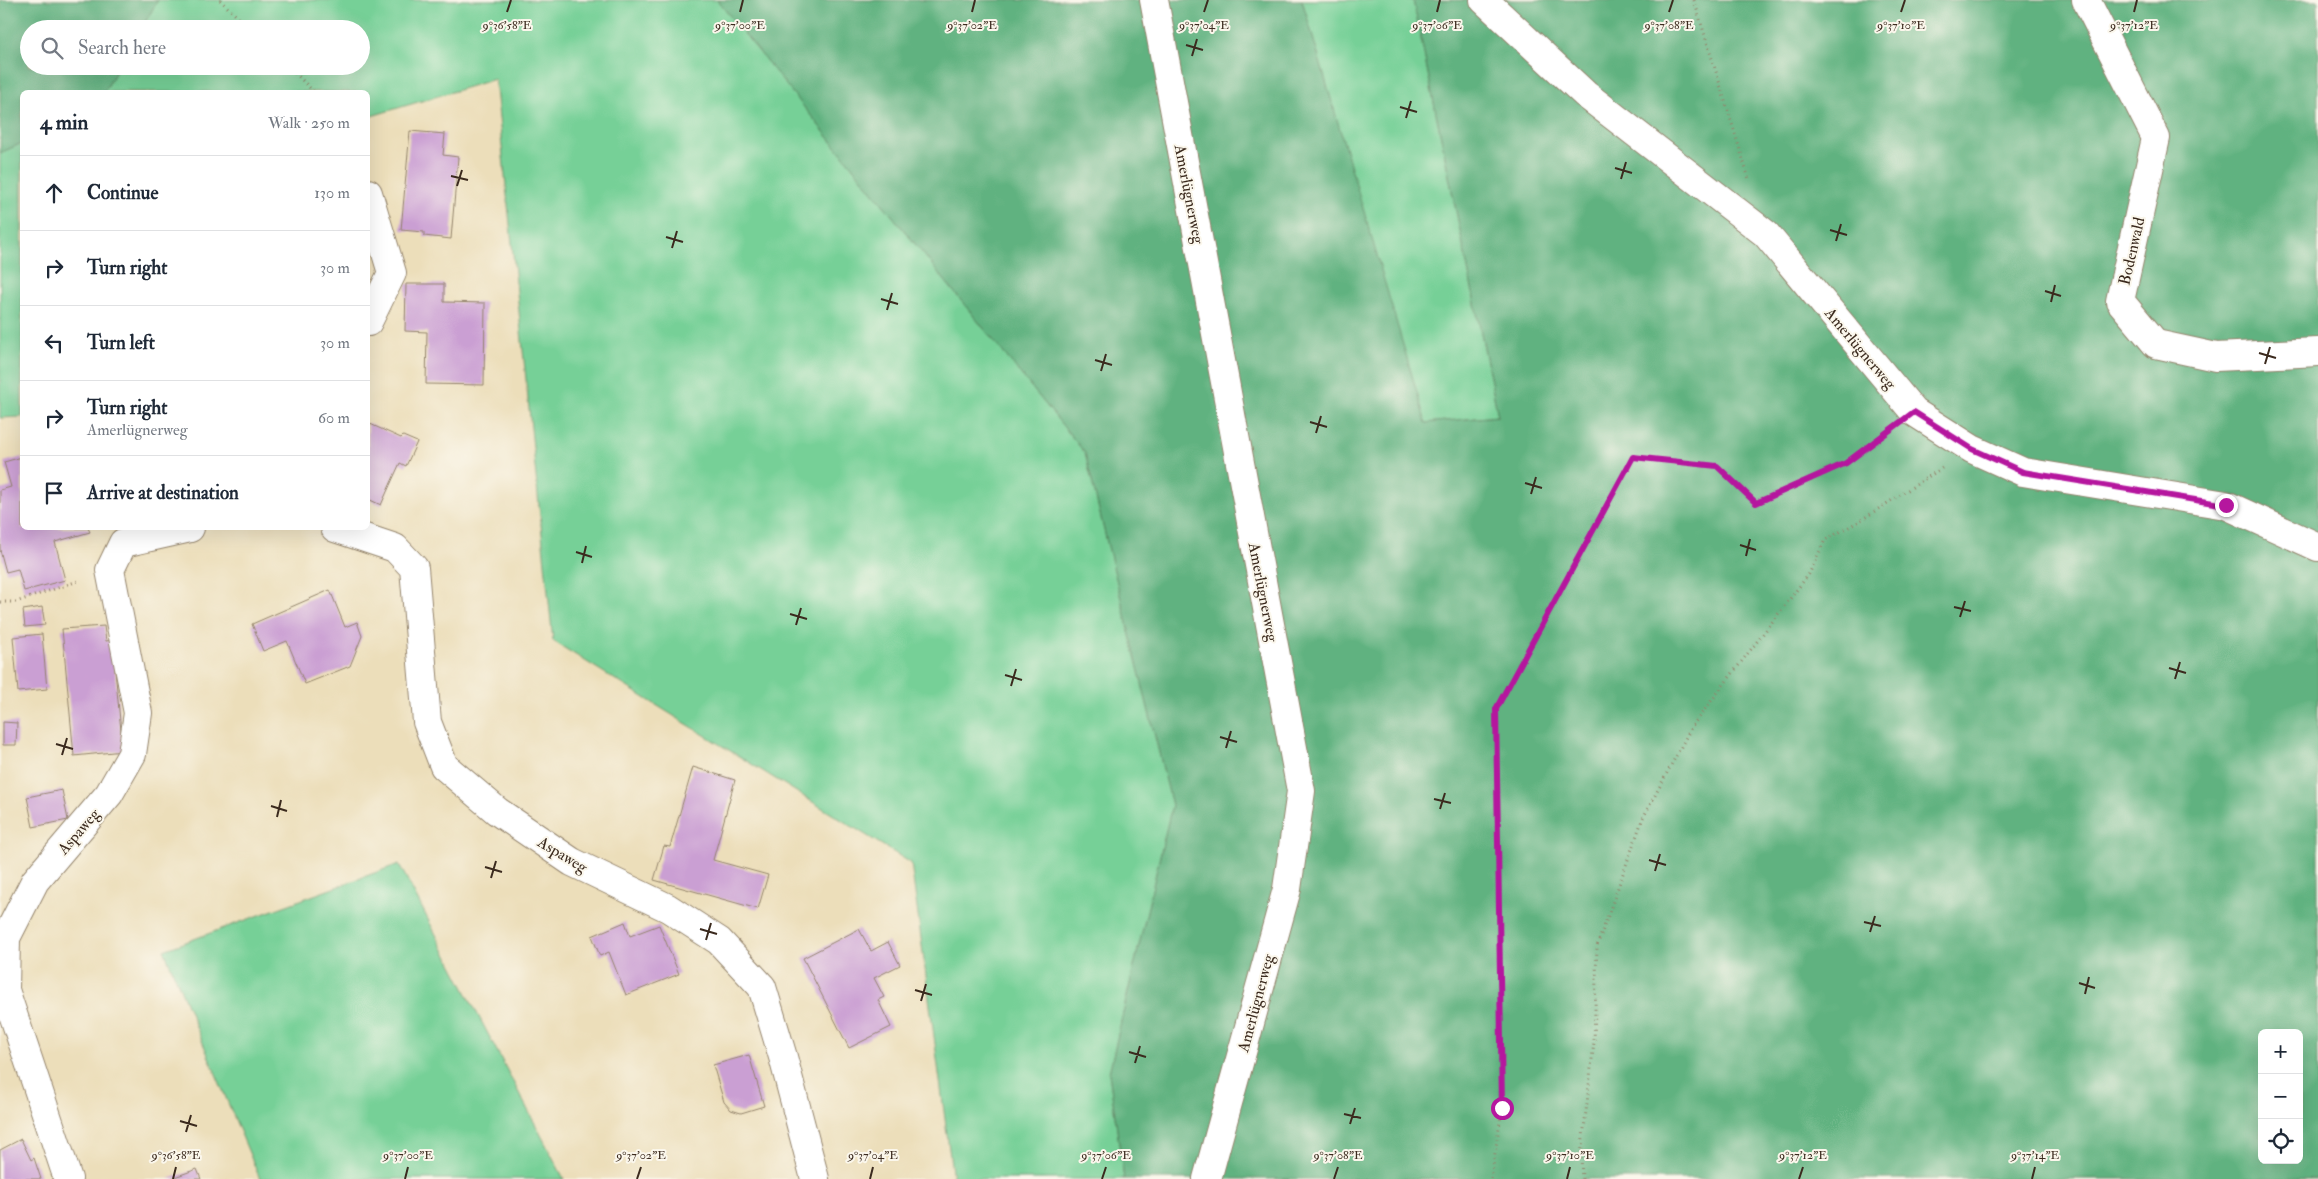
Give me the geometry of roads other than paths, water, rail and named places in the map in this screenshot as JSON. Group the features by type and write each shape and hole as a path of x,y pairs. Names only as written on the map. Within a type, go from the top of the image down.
{"street":[{"name":"Amerlügnerweg","path":"1154,0 1301,791 1287,889 1208,1179"},
{"name":"Amerlügnerweg","path":"1484,0 1585,94 1766,234 1914,412 1972,449 2023,472 2226,505 2318,547"},
{"name":"Bodenwald","path":"2086,0 2156,138 2120,301 2156,344 2216,357 2318,352"},
{"path":"370,200 392,274 370,318"},
{"name":"Aspaweg","path":"68,1179 5,990 6,938 35,881 109,794 132,754 138,713 110,570 123,543 174,530"},
{"name":"Aspaweg","path":"341,530 395,548 414,568 428,722 444,766 497,811 572,862 668,908 719,940 762,987 783,1056 815,1179"}]}
